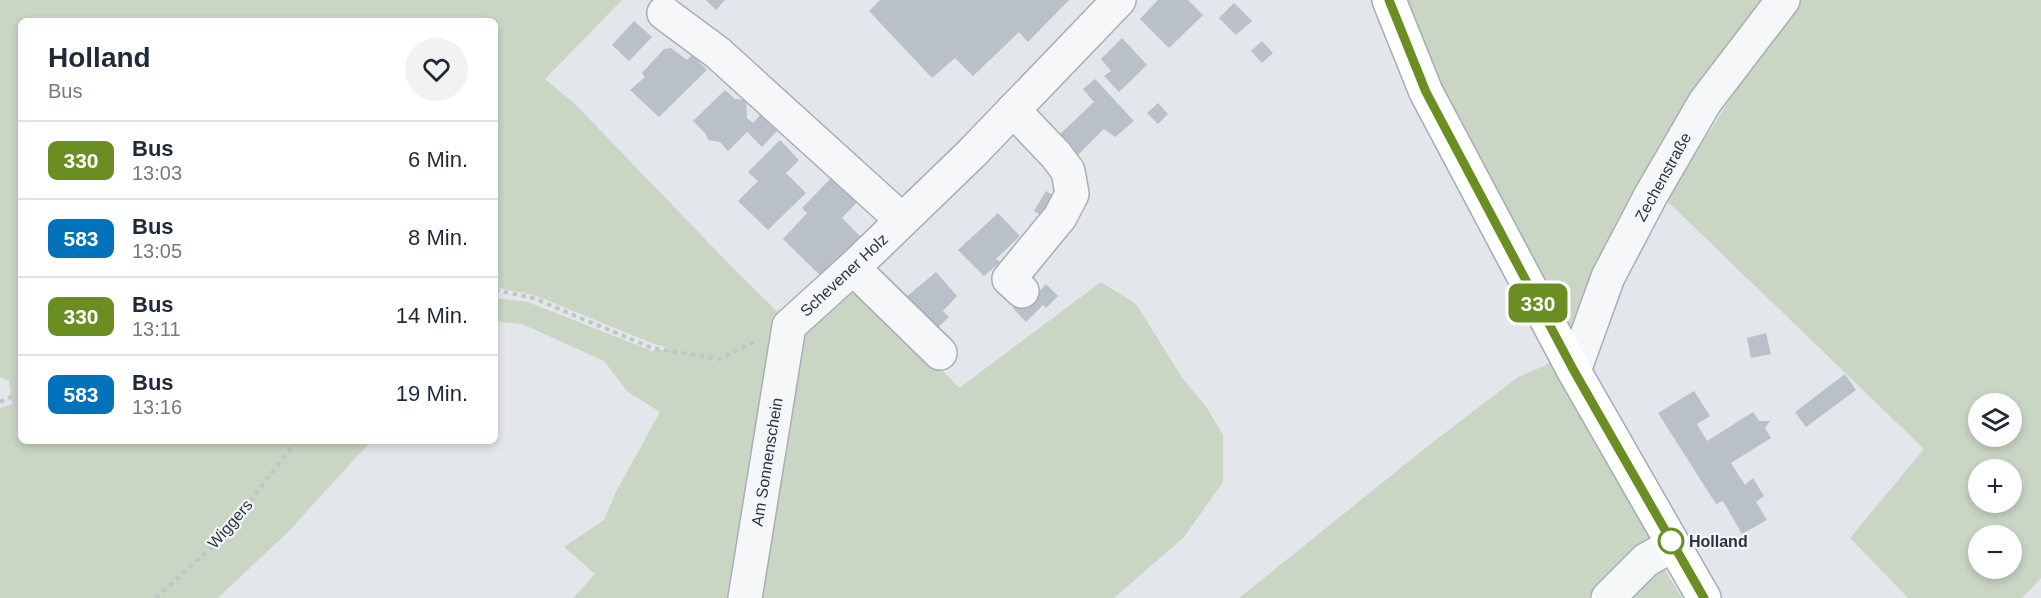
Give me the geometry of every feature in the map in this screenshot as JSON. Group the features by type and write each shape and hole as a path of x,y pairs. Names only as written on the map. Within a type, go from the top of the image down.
{"main road":[{"path":"1389,0 1426,92 1574,371 1704,598"}],"street":[{"name":"Schevener Holz","path":"789,326 854,268 1013,110 1119,0"},
{"name":"Zechenstraße","path":"1574,371 1608,277 1651,195 1705,102 1783,0"},
{"path":"664,13 718,53 902,220"},
{"path":"1013,110 1056,155 1068,171 1071,194 1060,217 1010,279 1022,291"},
{"path":"854,268 940,353"},
{"name":"Am Sonnenschein","path":"745,598 789,326"},
{"path":"1608,598 1646,560 1673,545"}],"path":[{"name":"Schevener Holz","path":"498,291 533,298 652,348 719,359 789,326"},
{"path":"0,402 18,395"},
{"name":"Wiggers","path":"156,598 223,537 294,444"}],"green space":[{"path":"0,0 622,0 545,79 574,103 787,321 736,598 573,598 595,574 564,547 604,520 616,492 660,412 628,392 604,361 522,324 498,321 498,298 528,302 652,351 671,349 534,295 498,288 498,18 18,18 18,444 368,444 288,532 218,598 0,598 0,408 12,404 9,381 0,377"},
{"path":"1401,0 2041,0 2041,578 2022,598 1908,598 1850,538 1924,449 1666,200 1753,63 1723,57 1573,339 1448,112"},
{"path":"851,275 959,388 1101,282 1136,304 1183,379 1207,408 1223,435 1223,482 1184,537 1114,598 751,598 796,327"},
{"path":"1557,360 1657,544 1600,598 1239,598 1518,377"},
{"path":"1658,559 1682,598 1614,598"}],"building":[{"path":"706,0 725,0 716,10"},
{"path":"880,0 1069,0 1028,42 1019,32 973,76 955,58 932,78 869,11"},
{"path":"1158,0 1188,0 1203,15 1169,48 1140,19"},
{"path":"1234,3 1252,21 1236,35 1219,18"},
{"path":"634,21 652,37 629,61 612,45"},
{"path":"1122,38 1147,65 1119,92 1104,76 1111,71 1101,59"},
{"path":"1262,41 1273,53 1262,63 1251,51"},
{"path":"671,48 687,60 692,55 707,70 659,117 630,90 645,77 642,73 664,49"},
{"path":"1095,79 1134,121 1115,137 1104,129 1077,156 1059,135 1094,102 1083,89"},
{"path":"725,90 735,99 746,100 747,118 753,123 760,115 777,131 762,147 747,132 728,151 720,142 708,140 706,134 693,121"},
{"path":"1158,103 1168,114 1158,124 1147,113"},
{"path":"780,140 799,160 786,173 806,193 768,230 738,201 758,181 748,172"},
{"path":"835,174 861,198 842,218 866,242 827,282 783,239 807,213 802,208"},
{"path":"1046,191 1059,199 1047,219 1034,211"},
{"path":"998,213 1020,236 996,259 1000,262 984,276 958,250"},
{"path":"936,272 957,296 943,311 949,317 935,330 906,297"},
{"path":"1046,284 1058,296 1046,308 1043,305 1026,322 1013,308 1030,291 1035,296"},
{"path":"1766,333 1771,354 1751,358 1747,338"},
{"path":"1845,374 1856,390 1806,427 1795,412"},
{"path":"1694,391 1710,416 1697,424 1707,441 1753,412 1759,421 1770,421 1765,428 1771,438 1731,463 1745,485 1753,478 1764,496 1756,502 1767,520 1742,534 1723,501 1716,504 1658,413"}],"bus line":[{"name":"330","path":"1389,0 1426,92 1574,371 1704,598"}],"place":[{"name":"Holland","path":"1671,541"}]}
